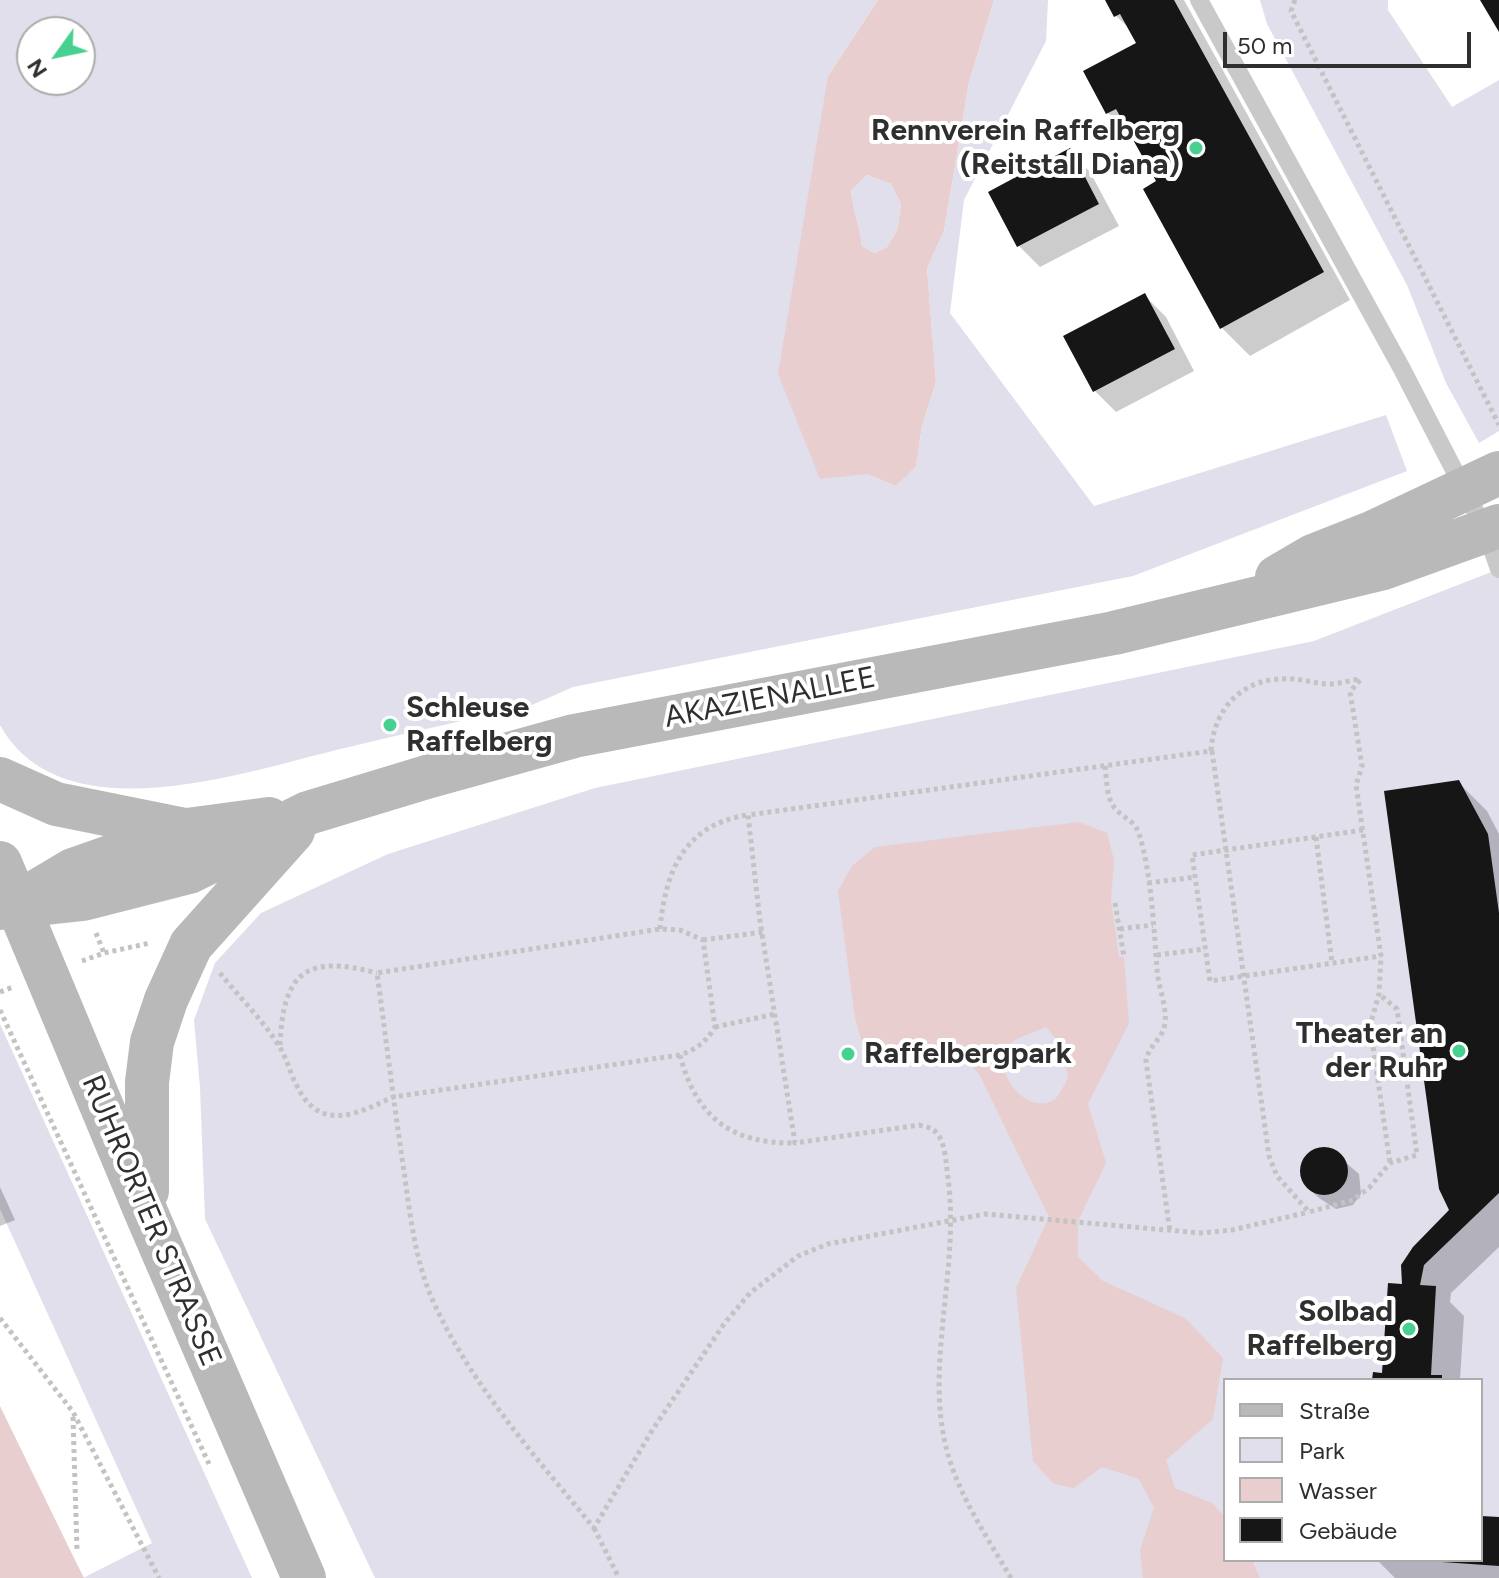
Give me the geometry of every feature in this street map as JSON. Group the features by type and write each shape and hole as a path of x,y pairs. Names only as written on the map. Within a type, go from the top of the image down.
{"main road":[{"name":"AKAZIENALLEE","path":"1237,602 1313,556 1482,482"},
{"name":"AKAZIENALLEE","path":"8,906 73,870 187,830 308,813 574,736 1114,633 1495,542"},
{"path":"0,779 56,804 187,830"},
{"name":"AKAZIENALLEE","path":"8,906 83,899 189,872 308,813"},
{"path":"148,1217 145,1143 147,1082 152,1042 166,1000 191,945 308,813"},
{"name":"RUHRORTER STRASSE","path":"0,863 8,906 46,976 304,1578"}],"lane":[{"path":"1199,0 1402,369 1482,482 1495,542"}],"path":[{"path":"1295,0 1291,11 1499,425"},
{"path":"1309,1212 1277,1176 1269,1156 1211,751 1213,733 1221,714 1234,698 1251,686 1278,679 1331,684 1361,679 1350,692 1362,766 1356,785 1381,956 1379,994 1370,1026 1390,1163"},
{"path":"660,929 663,897 682,853 699,835 719,822 748,815 1211,751"},
{"path":"1105,766 1109,798 1116,809 1133,822 1139,833 1148,883 1165,1015 1164,1029 1148,1051 1146,1061 1170,1232"},
{"path":"748,815 795,1143"},
{"path":"1363,830 1192,855 1205,949 1210,981 1381,956"},
{"path":"1316,837 1332,963"},
{"path":"1148,883 1195,877"},
{"path":"1115,903 1124,957"},
{"path":"1120,929 1153,925"},
{"path":"280,1047 284,1004 289,989 302,975 319,967 336,964 377,973 660,929 680,930 703,940 763,932"},
{"path":"0,992 104,953 166,940 191,945 215,966 280,1047 305,1100 317,1112 336,1117 352,1115 393,1097 680,1055 696,1049 708,1039 715,1027 703,940"},
{"path":"1157,955 1205,949"},
{"path":"377,973 411,1219 418,1257 432,1298 479,1382 594,1528 619,1578"},
{"path":"594,1528 653,1429 715,1336 750,1293 798,1256 828,1244 985,1214 1170,1232 1232,1230 1353,1200 1369,1188 1390,1163 1417,1155 1397,1009 1379,994"},
{"path":"0,1010 215,1476"},
{"path":"715,1027 775,1014"},
{"path":"680,1055 695,1095 710,1115 727,1129 748,1139 770,1144 795,1143 919,1125 931,1128 939,1135 952,1222 941,1364 941,1420 957,1479 1011,1578"},
{"path":"0,1318 73,1412 159,1578"},
{"path":"73,1412 77,1550"}],"green space":[{"path":"0,0 878,0 828,76 867,474 896,486 916,465 922,426 936,382 927,268 944,231 969,82 994,0 1048,0 1046,41 964,200 950,313 1094,506 1386,415 1407,471 1133,576 573,687 532,705 213,780 162,787 113,788 67,780 29,760 0,725"},
{"path":"1260,0 1388,0 1388,10 1452,107 1499,80 1499,431 1479,443 1446,383 1407,285 1267,24"},
{"path":"867,175 891,184 901,204 897,231 887,247 874,253 862,246 851,191"},
{"name":"Raffelbergpark","path":"1499,569 1499,1578 375,1578 205,1219 194,1020 215,963 261,913 388,854 595,788 1314,641"},
{"path":"0,1024 252,1578 83,1578 152,1543 0,1209"}],"water":[{"path":"878,0 994,0 969,82 944,231 927,268 936,382 922,426 916,466 896,486 867,474 820,479 778,374 828,76","holes":["867,175 891,184 901,204 897,231 887,247 874,253 862,246 851,191"]},
{"path":"1079,822 1107,833 1114,860 1111,900 1119,957 1124,957 1129,1023 1088,1104 1106,1163 1078,1221 1078,1257 1103,1281 1185,1318 1223,1358 1213,1419 1166,1460 1175,1488 1212,1503 1223,1515 1223,1562 1253,1562 1260,1578 1143,1578 1140,1550 1154,1508 1139,1479 1102,1467 1074,1488 1054,1484 1033,1461 1016,1288 1049,1217 979,1074 957,1050 887,1059 871,1054 862,1042 855,1018 838,891 852,866 875,847","holes":["1046,1027 1062,1046 1068,1077 1055,1099 1044,1103 1033,1102 1014,1088 1007,1077 1005,1053 1011,1043"]},
{"path":"0,1406 72,1554 84,1578 0,1578"}],"building":[{"name":"Rennverein Raffelberg (Reitstall Diana)","path":"1105,0 1174,0 1324,272 1220,329 1143,189 1156,181 1116,109 1106,114 1083,71 1136,43 1120,14 1114,17"},
{"path":"1480,0 1499,0 1499,32"},
{"path":"1070,148 1099,204 1017,247 988,192"},
{"path":"1145,293 1175,349 1093,392 1063,336"},
{"name":"Theater an der Ruhr","path":"1459,780 1488,834 1499,913 1499,1193 1424,1265 1420,1285 1436,1286 1431,1375 1442,1375 1442,1378 1372,1378 1373,1372 1382,1373 1388,1283 1402,1284 1401,1265 1413,1247 1449,1210 1439,1189 1384,791"},
{"path":"1324,1147 1341,1154 1348,1171 1341,1188 1324,1195 1307,1188 1300,1171 1307,1154"},
{"path":"1483,1516 1499,1517 1499,1566 1442,1562 1483,1562"}],"place":[{"name":"Rennverein Raffelberg (Reitstall Diana)","path":"1196,148"},
{"name":"Schleuse Raffelberg","path":"390,725"},
{"name":"Theater an der Ruhr","path":"1459,1051"},
{"name":"Raffelbergpark","path":"848,1054"},
{"name":"Solbad Raffelberg","path":"1409,1329"}]}
